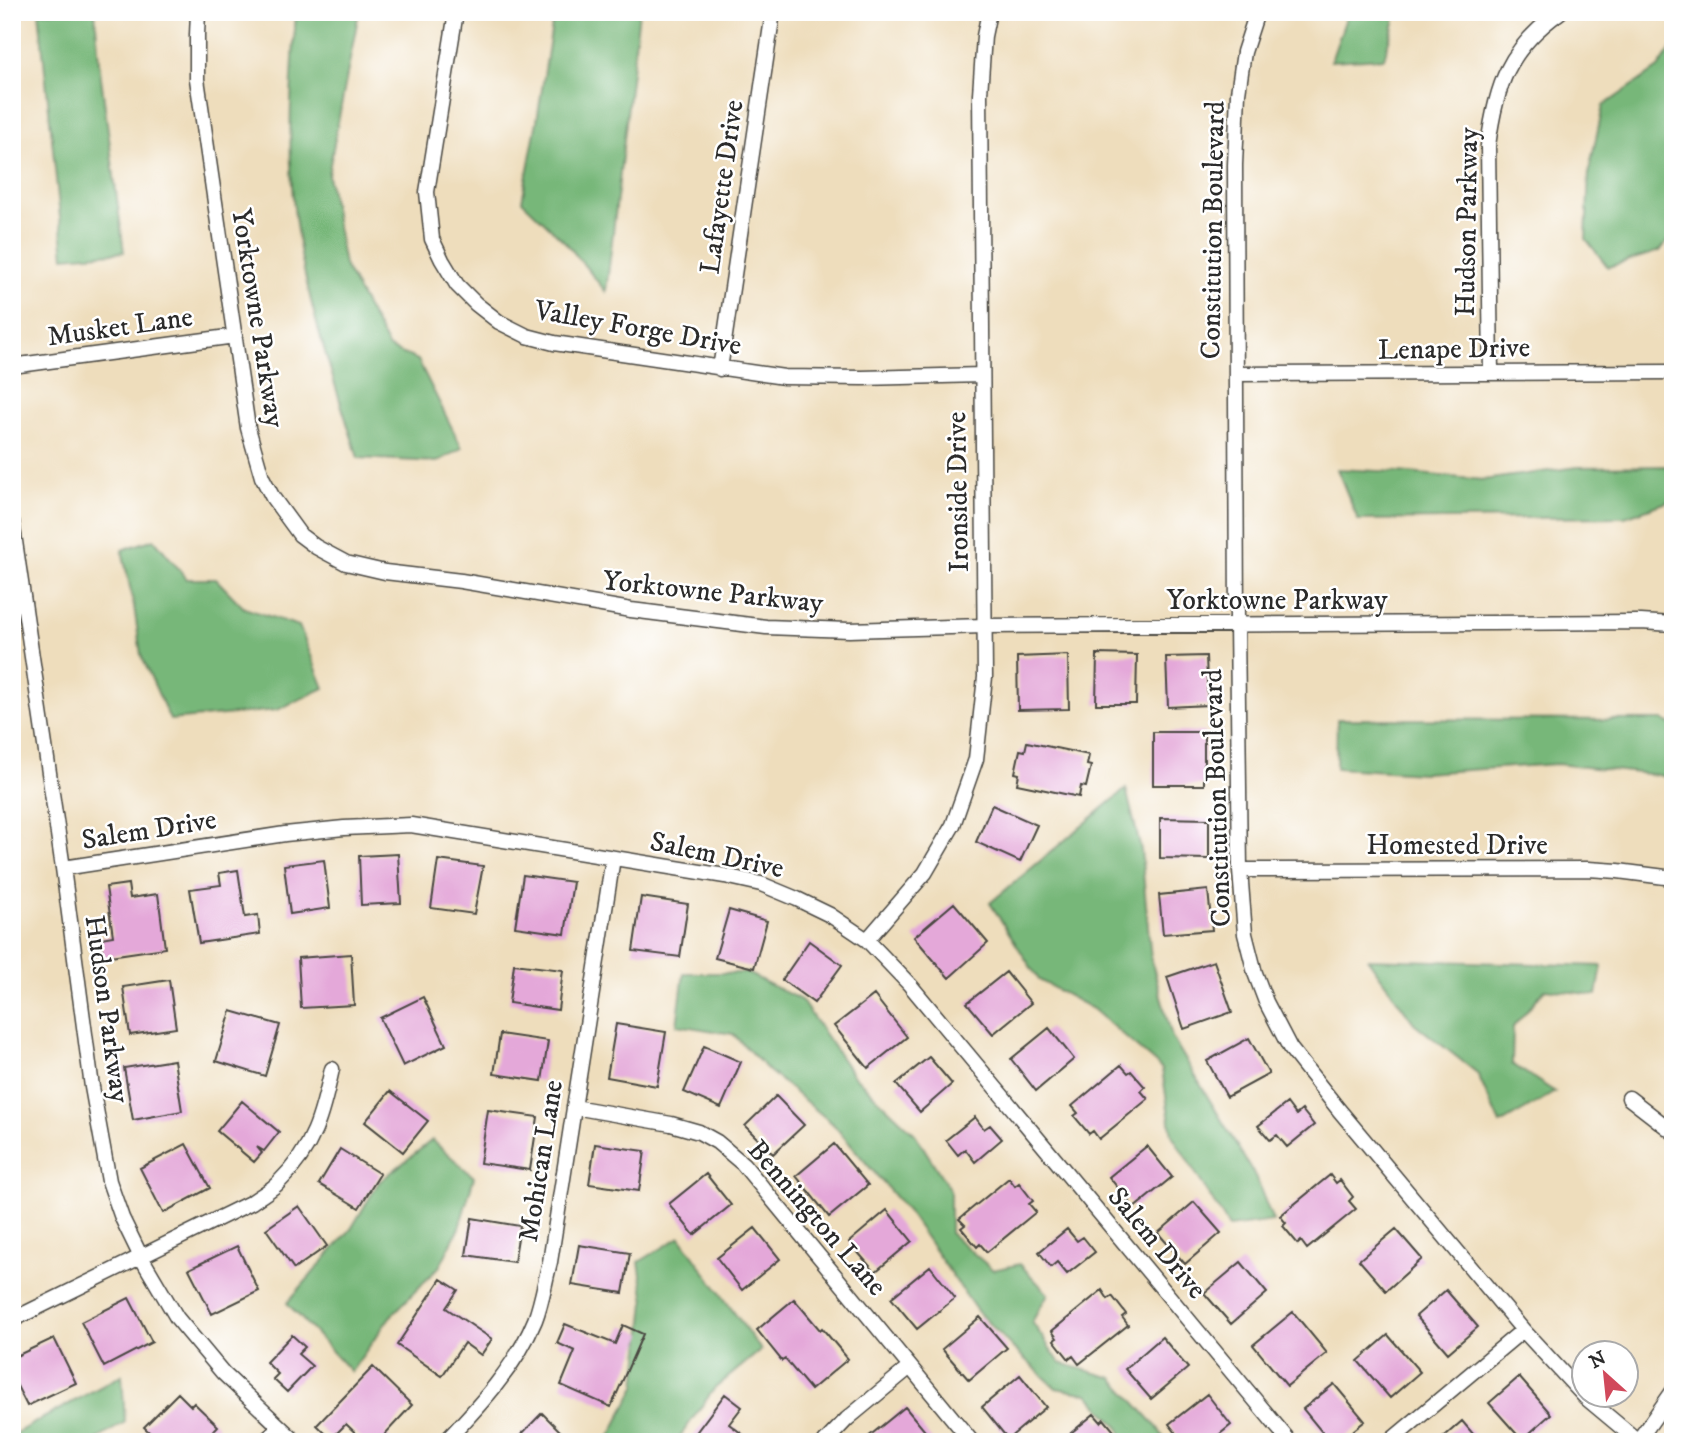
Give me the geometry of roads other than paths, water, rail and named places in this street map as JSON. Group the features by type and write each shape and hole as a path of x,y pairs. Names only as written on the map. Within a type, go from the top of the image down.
{"street":[{"name":"Yorktowne Parkway","path":"198,12 197,79 247,428 262,477 273,498 300,535 346,563 385,572 461,581 631,610 766,627 849,630 1237,624 1673,624"},
{"name":"Valley Forge Drive","path":"456,12 427,192 432,239 457,285 499,322 527,336 554,343 720,369 797,377 982,375"},
{"name":"Lafayette Drive","path":"720,369 773,12"},
{"name":"Ironside Drive","path":"867,940 925,873 953,825 976,759 985,677 980,94 984,36 989,12"},
{"name":"Constitution Boulevard","path":"1257,12 1244,52 1238,93 1235,165 1240,870 1245,934 1255,973 1266,1002 1290,1048 1348,1121 1523,1330 1585,1397 1638,1442"},
{"name":"Hudson Parkway","path":"1490,373 1488,146 1492,112 1503,76 1520,49 1560,12"},
{"name":"Musket Lane","path":"12,366 235,336"},
{"name":"Lenape Drive","path":"1236,374 1673,372"},
{"name":"Hudson Parkway","path":"12,521 92,1087 109,1181 122,1218 141,1257 177,1318 223,1373 296,1442"},
{"name":"Salem Drive","path":"63,868 285,834 411,825 725,876 761,884 797,899 830,915 867,940 910,985 1290,1442"},
{"name":"Mohican Lane","path":"445,1442 474,1411 514,1359 535,1319 550,1262 613,858"},
{"name":"Homested Drive","path":"1240,870 1588,869 1618,870 1673,878"},
{"path":"12,1320 252,1202 277,1184 299,1161 316,1130 332,1069"},
{"path":"1629,1098 1673,1132"},
{"name":"Bennington Lane","path":"574,1107 671,1124 699,1132 717,1142 743,1164 972,1442"},
{"path":"1389,1442 1523,1330"},
{"path":"825,1442 847,1419 910,1367"},
{"path":"1638,1442 1673,1391"},
{"path":"264,1442 280,1427"}]}
